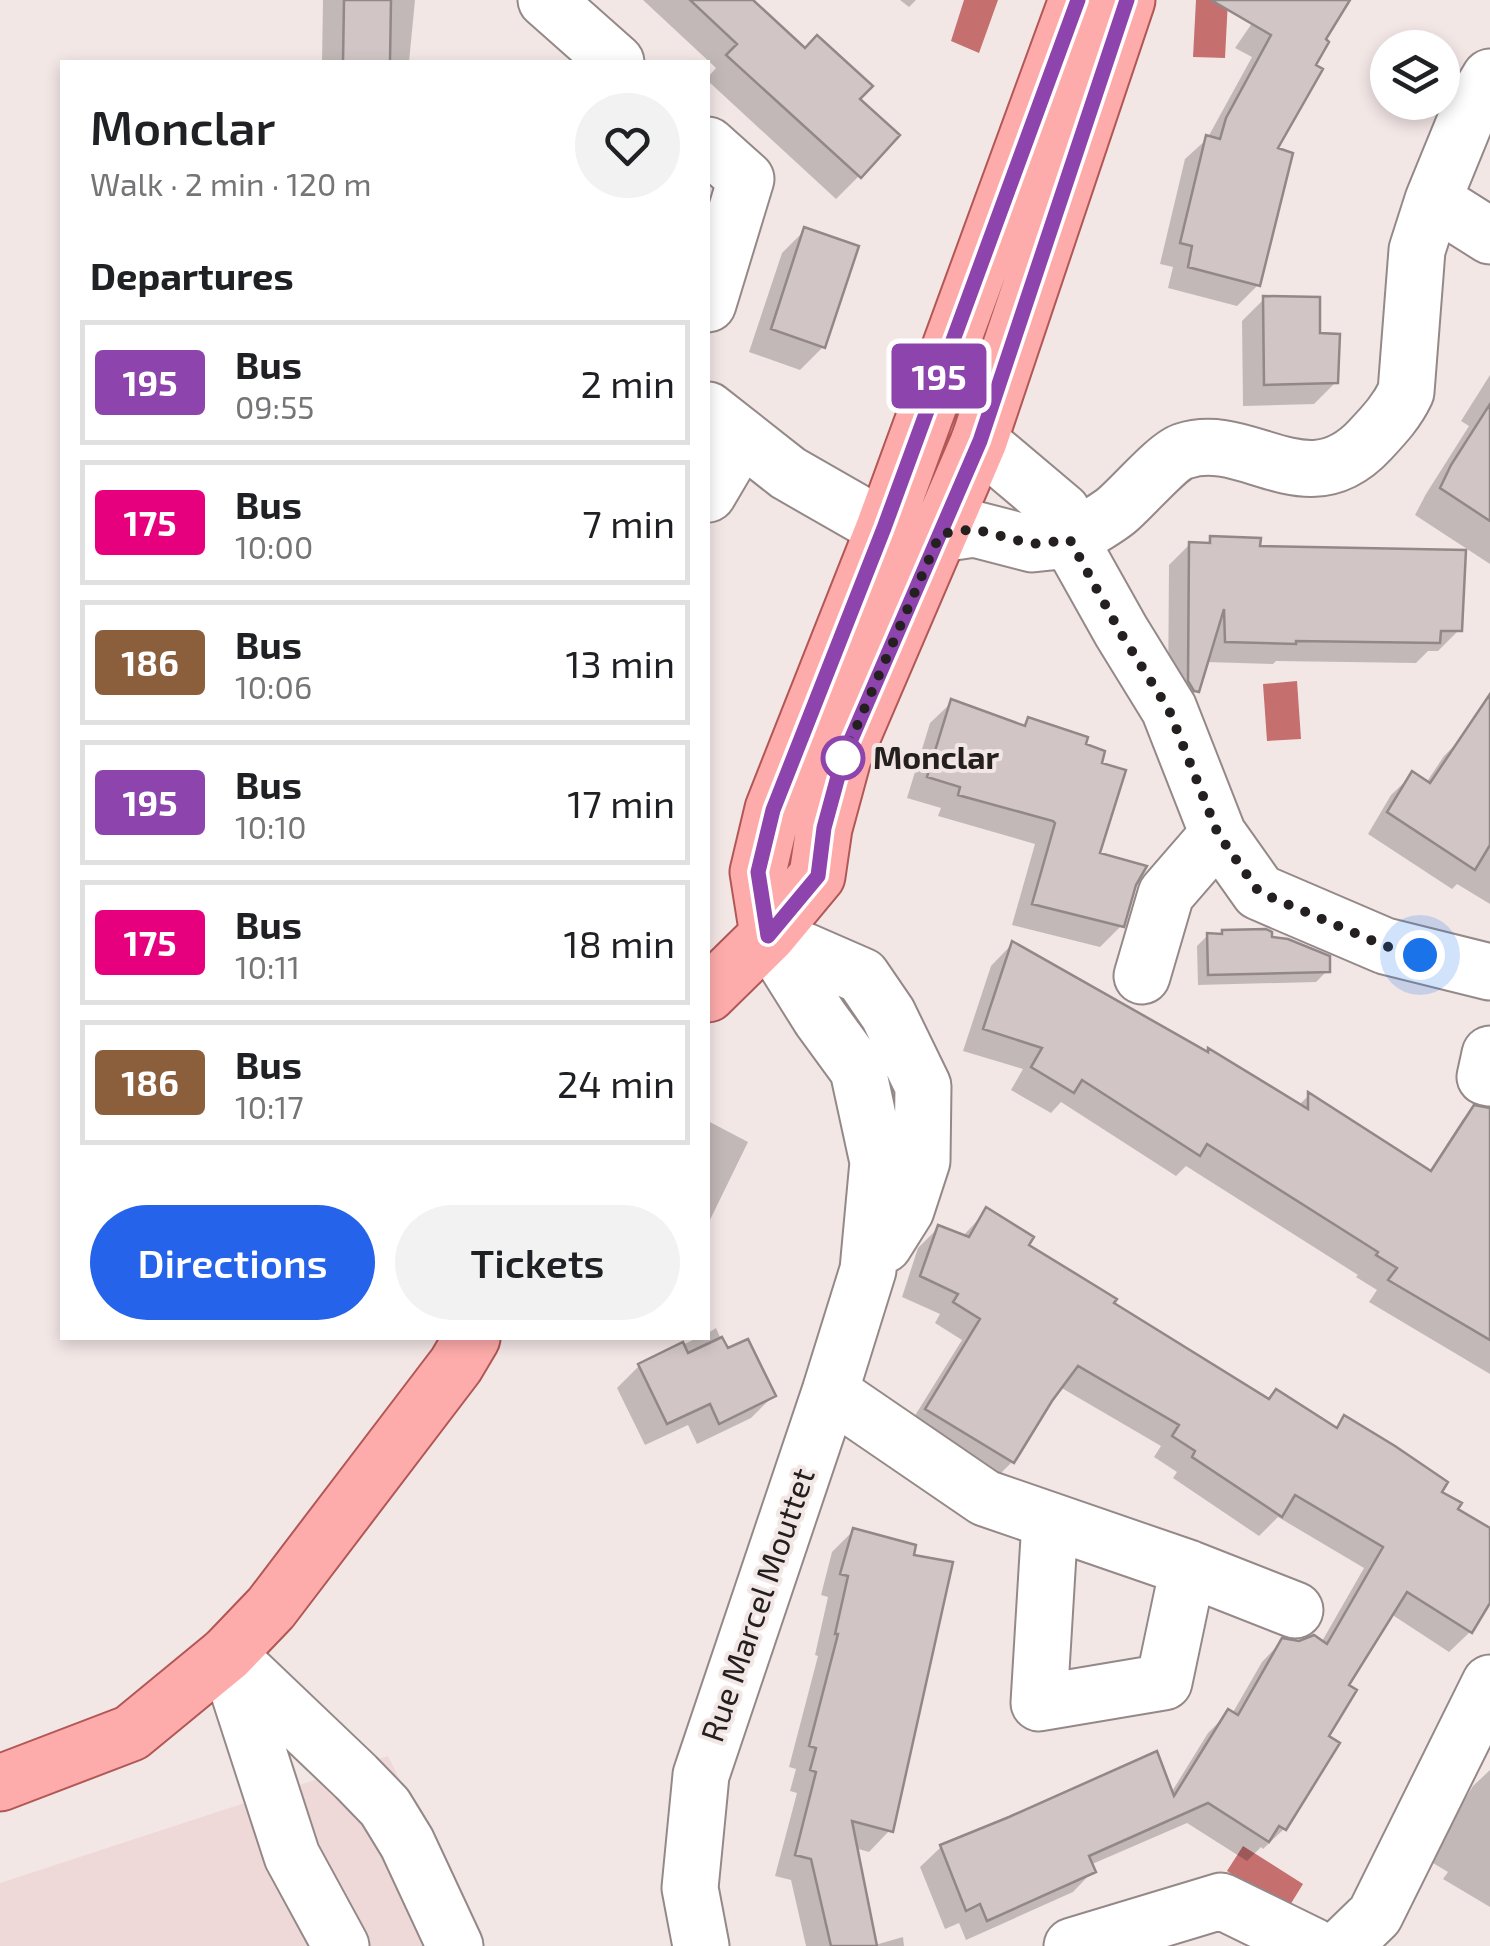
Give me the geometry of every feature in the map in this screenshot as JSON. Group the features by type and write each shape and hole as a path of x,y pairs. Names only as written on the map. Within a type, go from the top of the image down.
{"main road":[{"path":"768,936 758,872 773,810 884,528 1078,0"},
{"path":"710,992 768,936 818,876 824,828 843,758 980,441 1127,0"},
{"path":"12,1774 131,1733 227,1654 271,1608 323,1542 471,1340"}],"street":[{"path":"546,0 614,60"},
{"path":"710,485 724,424 788,473 884,528 940,534 974,529 1032,544 1070,540 1114,513 1180,451 1210,446 1294,468 1326,468 1357,454 1398,411 1406,392 1417,250 1469,112 1490,77"},
{"path":"710,146 746,179 710,297"},
{"path":"1433,200 1490,236"},
{"path":"980,441 1062,511 1070,540 1120,632 1169,710 1218,834 1259,892 1385,946 1490,972"},
{"path":"1142,976 1166,894 1218,834"},
{"name":"Rue Marcel Mouttet","path":"701,1946 690,1888 700,1775 868,1270 878,1162 858,1070 768,936"},
{"path":"1490,1054 1485,1077 1490,1078"},
{"path":"830,1392 985,1498 1296,1610"},
{"path":"1050,1521 1039,1703 1164,1682 1188,1568"},
{"path":"227,1654 292,1856 342,1946"},
{"path":"227,1654 384,1807 408,1843 455,1946"},
{"path":"1375,1936 1490,1683"},
{"path":"1072,1946 1221,1901 1313,1946"}],"shaded area":[{"path":"964,0 998,0 979,53 951,41"},
{"path":"1196,0 1228,0 1225,58 1193,57"},
{"path":"1297,681 1301,739 1267,741 1263,684"},
{"path":"388,1756 483,1946 0,1946 0,1883"},
{"path":"1243,1846 1303,1884 1287,1910 1227,1871"}],"building":[{"path":"344,0 391,0 390,60 343,60"},
{"path":"690,0 753,0 805,48 817,35 873,86 860,99 900,135 861,178 726,55 737,44"},
{"path":"1211,0 1350,0 1326,39 1329,42 1316,65 1323,69 1278,148 1293,153 1260,286 1188,267 1192,246 1180,243 1206,135 1220,139 1226,118 1271,35"},
{"path":"804,227 859,246 825,348 771,329"},
{"path":"1263,296 1320,297 1320,333 1340,334 1338,383 1264,385"},
{"path":"1490,404 1490,521 1440,488"},
{"path":"1210,536 1261,538 1260,546 1466,550 1462,631 1441,631 1440,643 1225,642 1224,609 1199,692 1194,691 1188,681 1189,542 1210,543"},
{"path":"1490,694 1490,845 1475,870 1387,812 1412,771 1430,783"},
{"path":"951,699 1025,726 1028,717 1088,737 1086,744 1105,751 1102,763 1126,770 1100,853 1147,866 1136,885 1124,927 1032,904 1053,821 958,795 960,787 927,777"},
{"path":"1266,929 1272,937 1288,939 1330,956 1330,972 1208,975 1207,933"},
{"path":"1012,941 1208,1052 1208,1048 1308,1109 1308,1092 1431,1171 1474,1105 1490,1108 1490,1340 1388,1280 1397,1268 1376,1255 1378,1252 1207,1144 1200,1156 1082,1080 1074,1093 1031,1067 1042,1048 983,1029"},
{"path":"986,1207 1034,1237 1029,1245 1117,1299 1114,1303 1269,1399 1276,1389 1337,1428 1344,1415 1395,1446 1448,1482 1442,1492 1462,1503 1458,1509 1490,1528 1490,1603 1472,1633 1407,1592 1349,1685 1357,1690 1329,1736 1340,1743 1286,1830 1279,1826 1269,1842 1208,1803 1089,1856 1096,1872 987,1921 980,1904 966,1911 940,1845 1157,1751 1174,1796 1228,1709 1238,1715 1282,1638 1299,1641 1314,1635 1327,1644 1383,1547 1295,1495 1282,1517 1192,1457 1195,1451 1172,1436 1179,1425 1078,1366 1014,1463 925,1409 980,1319 953,1302 958,1294 920,1276 938,1225 969,1237"},
{"path":"722,1337 728,1348 748,1339 776,1396 719,1424 710,1404 667,1424 638,1364 683,1342 688,1353"},
{"path":"853,1528 916,1545 914,1555 953,1562 893,1832 852,1821 877,1946 831,1946 811,1859 795,1855 816,1772 810,1770 816,1748 809,1746 838,1634 848,1576 840,1574"}],"bus line":[{"name":"195","path":"1078,0 884,528 773,810 758,872 768,936 818,876 824,828 843,758 980,441 1127,0"}],"place":[{"name":"Monclar","path":"843,758"}],"route":[{"path":"843,758 940,534 974,529 1032,544 1070,540 1120,632 1169,710 1218,834 1259,892 1385,946 1420,955"}]}
